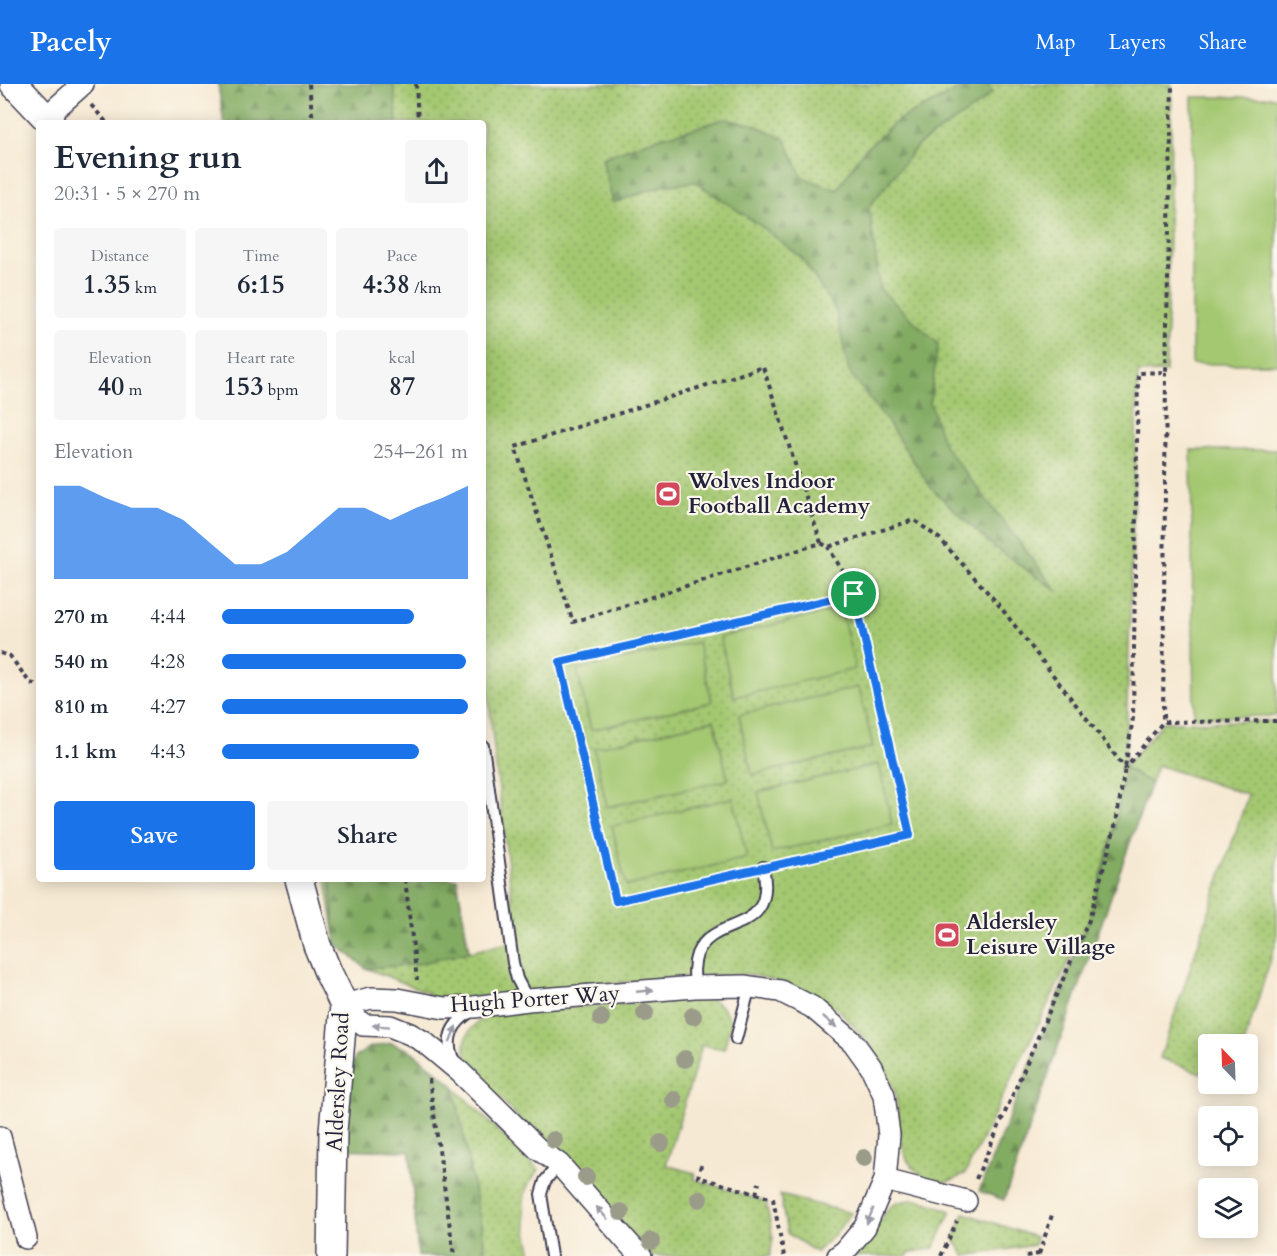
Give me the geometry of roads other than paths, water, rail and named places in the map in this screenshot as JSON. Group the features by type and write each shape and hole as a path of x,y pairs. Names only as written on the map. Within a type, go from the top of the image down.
{"street":[{"path":"14,84 49,120 82,84"},
{"name":"Aldersley Road","path":"300,882 317,945 344,1005 333,1131 331,1256"},
{"name":"Hugh Porter Way","path":"344,1005 371,998 397,999 444,1008 694,987 750,986 780,991 812,1007 853,1042 871,1067 884,1095 889,1135 885,1180 865,1227 838,1256"},
{"path":"344,1005 363,1025 390,1026 424,1042 460,1072 538,1149 559,1164 641,1256"},
{"path":"0,1137 6,1188 26,1238"},
{"path":"885,1180 966,1201"}],"lane":[{"path":"486,768 513,963 517,979 528,1000"},
{"path":"694,987 694,965 704,943 713,935 751,918 758,910 765,892 766,881 763,867"},
{"path":"736,1039 750,986"},
{"path":"460,1072 450,1051 449,1039 463,1017 481,1006"},
{"path":"550,1256 541,1194 545,1180 559,1164"}],"place":[{"name":"Wolves Indoor Football Academy","path":"668,494"},
{"name":"Aldersley Leisure Village","path":"947,935"}]}
